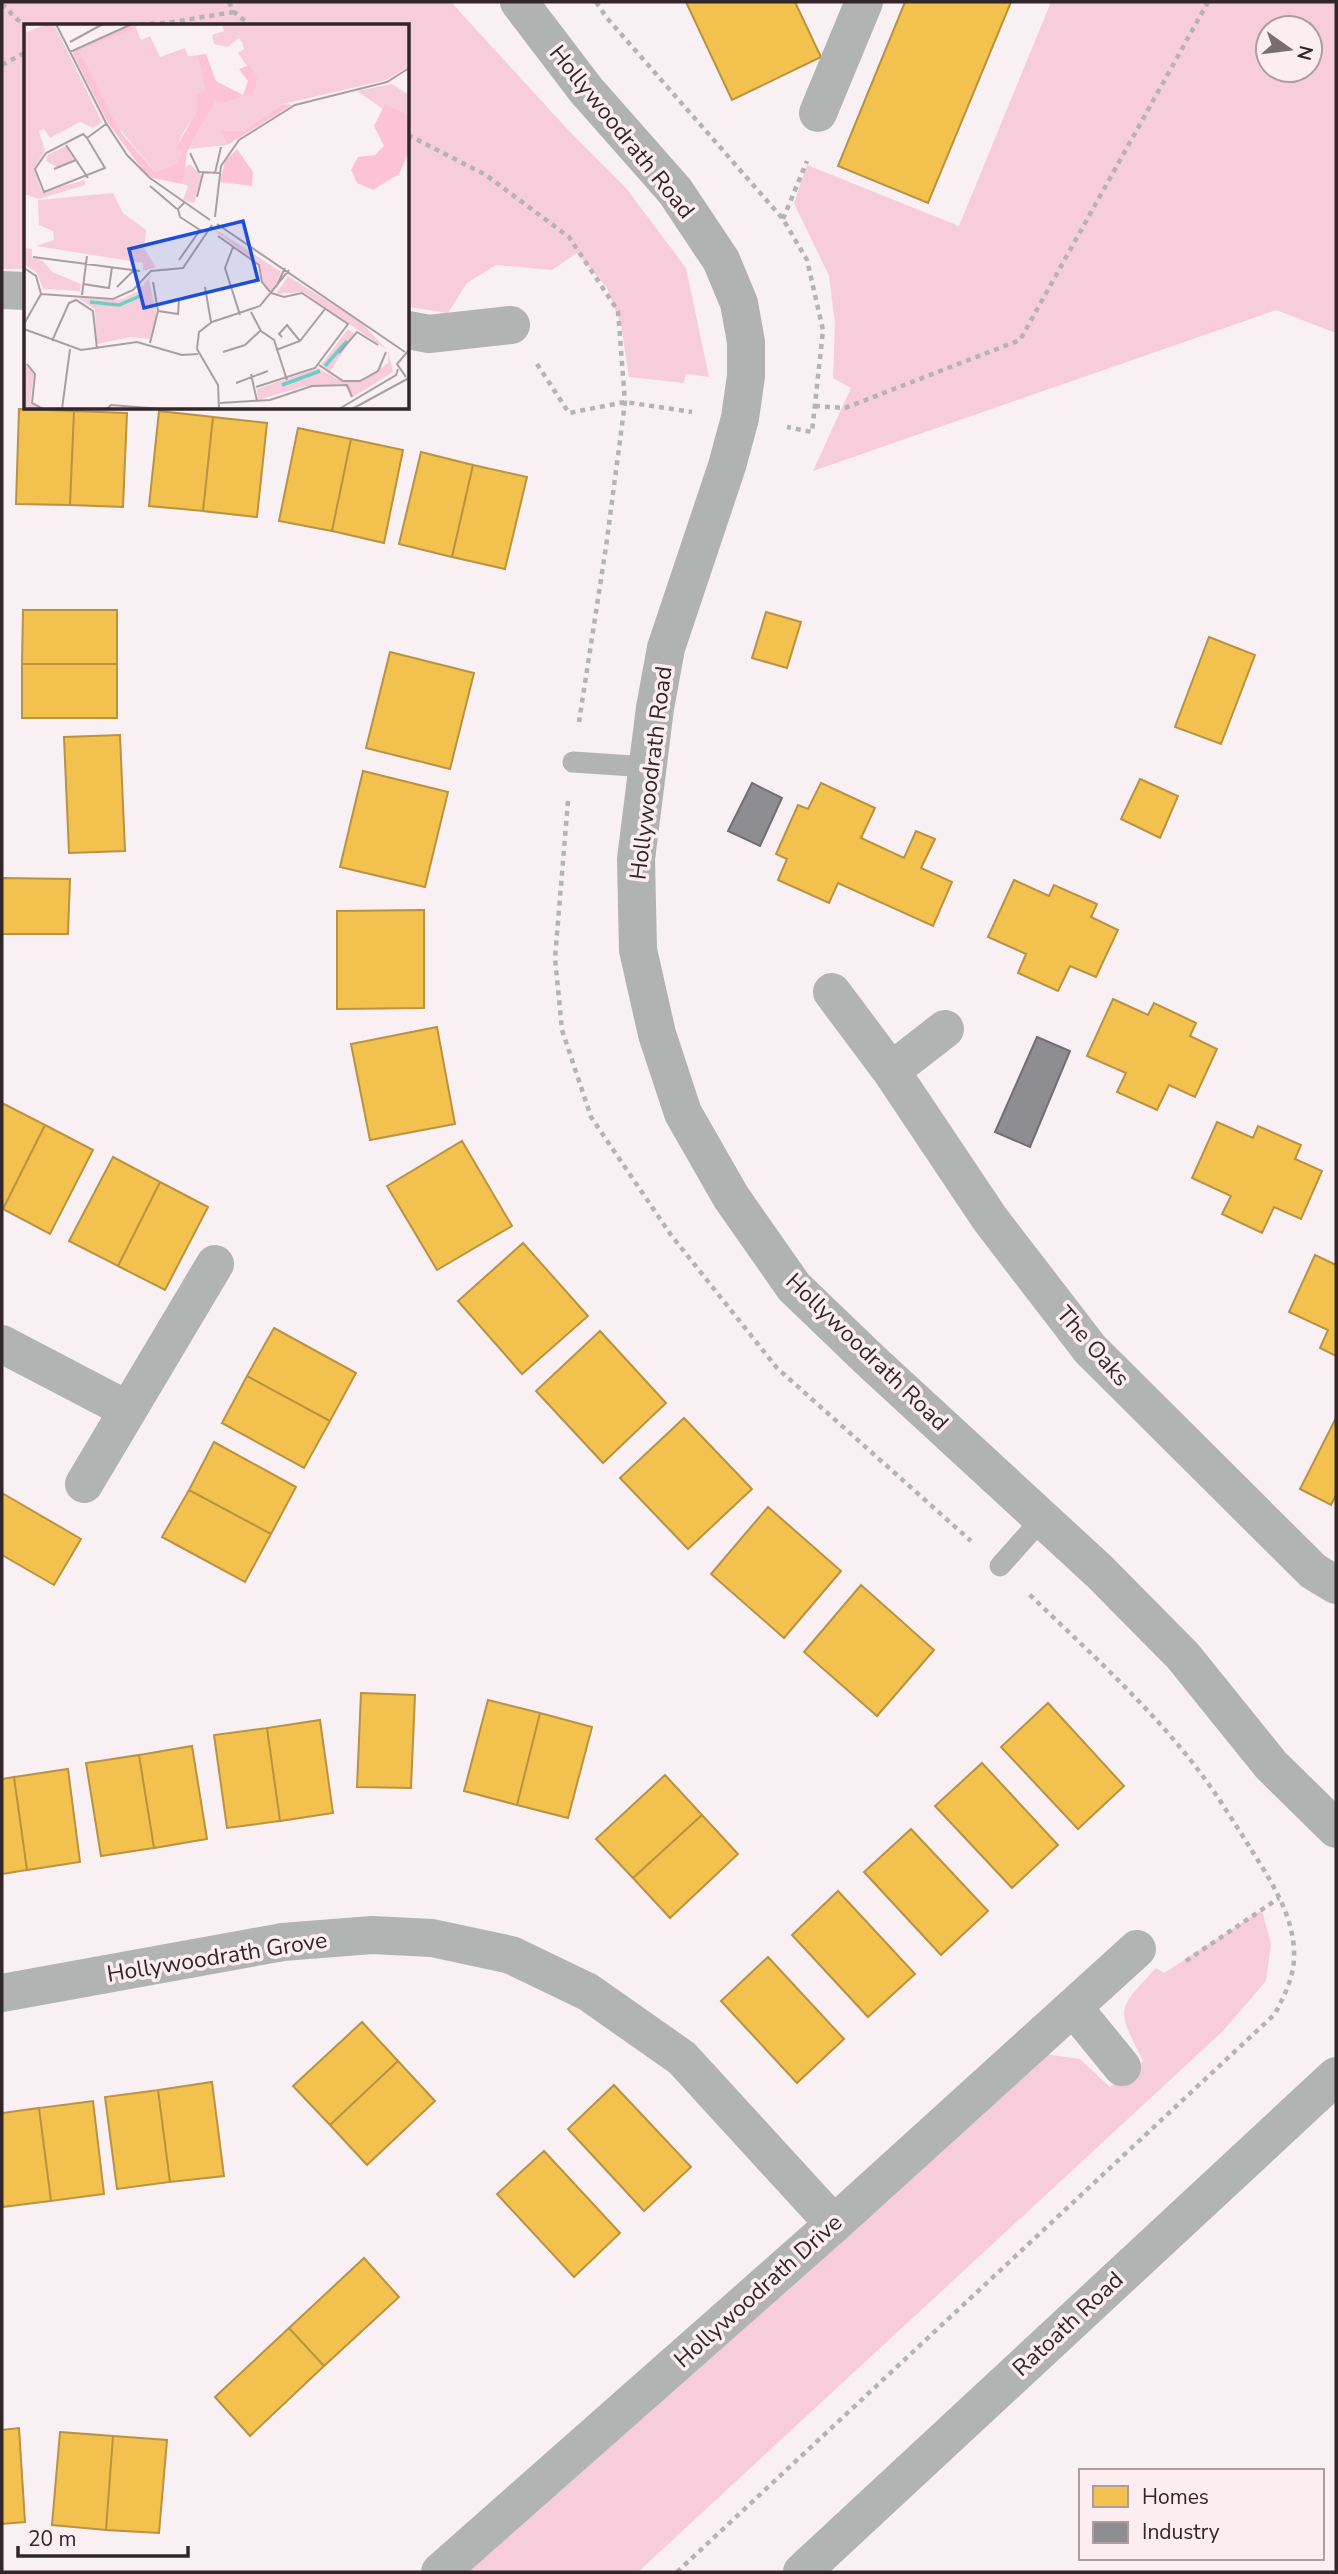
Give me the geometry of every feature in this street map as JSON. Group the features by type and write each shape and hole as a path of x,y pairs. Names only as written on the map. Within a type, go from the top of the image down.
{"main road":[{"name":"Hollywoodrath Road","path":"519,2 586,90 675,191 721,260 739,303 746,342 746,376 740,418 727,466 666,648 655,708 636,859 638,950 657,1034 683,1113 731,1197 794,1287 1100,1572 1183,1656 1271,1765 1336,1829"}],"street":[{"path":"818,113 864,2"},
{"path":"2,290 24,291"},
{"path":"410,330 429,334 511,325"},
{"name":"The Oaks","path":"832,992 891,1071 990,1219 1090,1349 1313,1571 1336,1585"},
{"path":"891,1071 945,1029"},
{"path":"84,1485 215,1264"},
{"path":"2,1345 128,1410"},
{"name":"Hollywoodrath Grove","path":"2,1993 282,1942 372,1935 432,1938 511,1955 588,1992 682,2058 834,2224"},
{"name":"Hollywoodrath Drive","path":"440,2572 834,2224 1137,1949"},
{"path":"1073,2007 1122,2067"},
{"name":"Ratoath Road","path":"802,2572 1336,2076"}],"lane":[{"path":"573,762 648,767"},
{"path":"1000,1566 1042,1519"}],"path":[{"path":"229,2 234,12 249,24"},
{"path":"815,406 845,408 1020,340 1208,2"},
{"path":"2,4 24,26"},
{"path":"147,24 234,12"},
{"path":"2,65 24,53"},
{"path":"783,219 816,141 818,113"},
{"path":"410,136 486,176 569,237 618,311 625,402 569,413 511,325"},
{"path":"1137,1949 1168,1972 1279,1898"}],"shaded area":[{"path":"2,2 451,2 570,132 626,188 686,268 709,377 686,374 684,383 629,377 621,325 607,288 577,253 552,270 496,265 467,283 448,313 410,307 410,24 24,24 24,269 2,269"},
{"path":"1051,2 1336,2 1336,333 1276,310 813,471 851,388 833,378 835,324 829,276 794,203 807,165 959,226"},
{"path":"1262,1910 1271,1944 1266,1981 1223,2031 638,2572 457,2572 1045,2054 1080,2059 1110,2087 1143,2061 1125,2020 1124,2011 1133,1994 1156,1968 1164,1973"}],"building: Homes":[{"path":"686,2 795,2 821,57 732,100"},
{"path":"905,2 1011,2 928,203 838,166"},
{"path":"19,409 74,411 70,505 16,504"},
{"path":"74,411 127,413 123,507 70,505"},
{"path":"159,411 213,417 203,511 149,506"},
{"path":"213,417 267,423 257,517 203,511"},
{"path":"298,428 351,439 332,531 279,521"},
{"path":"351,439 403,450 384,543 332,531"},
{"path":"421,452 473,465 452,557 399,544"},
{"path":"473,465 527,477 505,569 452,557"},
{"path":"23,610 117,610 117,664 22,664"},
{"path":"766,612 801,622 787,668 752,658"},
{"path":"1209,637 1255,655 1221,744 1175,727"},
{"path":"390,652 474,673 450,769 366,748"},
{"path":"22,664 117,664 117,718 22,718"},
{"path":"120,735 125,851 69,853 64,737"},
{"path":"363,771 448,792 425,887 340,867"},
{"path":"1140,779 1178,796 1160,838 1121,819"},
{"path":"821,783 875,808 861,838 904,858 916,831 935,839 921,868 952,882 933,926 838,883 829,903 778,880 787,859 776,854 798,805 808,809"},
{"path":"2,878 70,879 68,934 2,934"},
{"path":"1014,880 1049,896 1054,885 1097,904 1091,917 1118,930 1096,977 1070,966 1058,991 1018,973 1026,954 988,937"},
{"path":"424,910 424,1008 337,1009 337,911"},
{"path":"1113,999 1148,1015 1154,1003 1196,1023 1190,1036 1217,1049 1195,1097 1169,1085 1157,1110 1117,1092 1126,1073 1087,1056"},
{"path":"437,1027 455,1124 370,1140 351,1044"},
{"path":"2,1103 45,1125 3,1209 2,1209"},
{"path":"1217,1122 1253,1138 1258,1126 1301,1145 1295,1159 1322,1171 1301,1219 1274,1207 1262,1233 1222,1214 1231,1196 1192,1178"},
{"path":"45,1125 93,1150 50,1234 3,1209"},
{"path":"462,1141 512,1226 437,1270 387,1186"},
{"path":"113,1157 160,1182 118,1266 69,1241"},
{"path":"160,1182 208,1207 165,1290 118,1266"},
{"path":"523,1243 588,1316 522,1374 458,1301"},
{"path":"1315,1255 1336,1265 1336,1356 1320,1348 1328,1330 1289,1312"},
{"path":"274,1328 356,1373 330,1421 247,1376"},
{"path":"600,1331 666,1403 603,1463 536,1391"},
{"path":"247,1376 330,1421 304,1468 222,1423"},
{"path":"684,1418 752,1489 688,1549 620,1478"},
{"path":"1336,1418 1336,1495 1331,1505 1300,1489"},
{"path":"214,1442 296,1487 271,1534 189,1490"},
{"path":"189,1490 271,1534 245,1582 162,1537"},
{"path":"2,1493 81,1539 54,1585 2,1555"},
{"path":"768,1507 841,1571 784,1638 711,1574"},
{"path":"861,1585 934,1650 877,1716 804,1652"},
{"path":"361,1693 415,1695 411,1788 357,1787"},
{"path":"488,1700 540,1713 517,1805 464,1791"},
{"path":"1048,1703 1124,1786 1078,1829 1001,1747"},
{"path":"540,1713 592,1727 568,1818 517,1805"},
{"path":"320,1720 333,1813 280,1821 267,1728"},
{"path":"267,1728 280,1821 227,1828 214,1735"},
{"path":"192,1746 207,1839 154,1848 139,1755"},
{"path":"139,1755 154,1848 101,1856 86,1763"},
{"path":"982,1763 1058,1845 1012,1888 935,1806"},
{"path":"68,1769 80,1862 27,1870 14,1777"},
{"path":"665,1775 702,1815 633,1878 596,1839"},
{"path":"14,1777 27,1870 2,1874 2,1779"},
{"path":"702,1815 738,1854 670,1918 633,1878"},
{"path":"911,1829 988,1911 941,1955 864,1872"},
{"path":"838,1891 915,1974 868,2017 792,1935"},
{"path":"768,1957 844,2039 797,2083 721,2001"},
{"path":"362,2022 398,2061 330,2125 293,2086"},
{"path":"398,2061 435,2101 367,2165 330,2125"},
{"path":"212,2082 224,2176 170,2182 158,2090"},
{"path":"614,2085 691,2167 644,2211 568,2129"},
{"path":"158,2090 170,2182 117,2189 105,2097"},
{"path":"93,2101 104,2194 51,2201 39,2108"},
{"path":"39,2108 51,2201 2,2207 2,2113"},
{"path":"544,2151 620,2233 574,2277 497,2194"},
{"path":"364,2258 399,2297 324,2366 289,2328"},
{"path":"289,2328 324,2366 250,2436 215,2397"},
{"path":"19,2428 25,2522 2,2524 2,2430"},
{"path":"60,2432 113,2436 106,2530 52,2525"},
{"path":"113,2436 167,2440 159,2533 106,2530"}],"building: Industry":[{"path":"752,783 782,798 760,846 728,831"},
{"path":"1037,1037 1070,1051 1030,1147 995,1132"}]}
